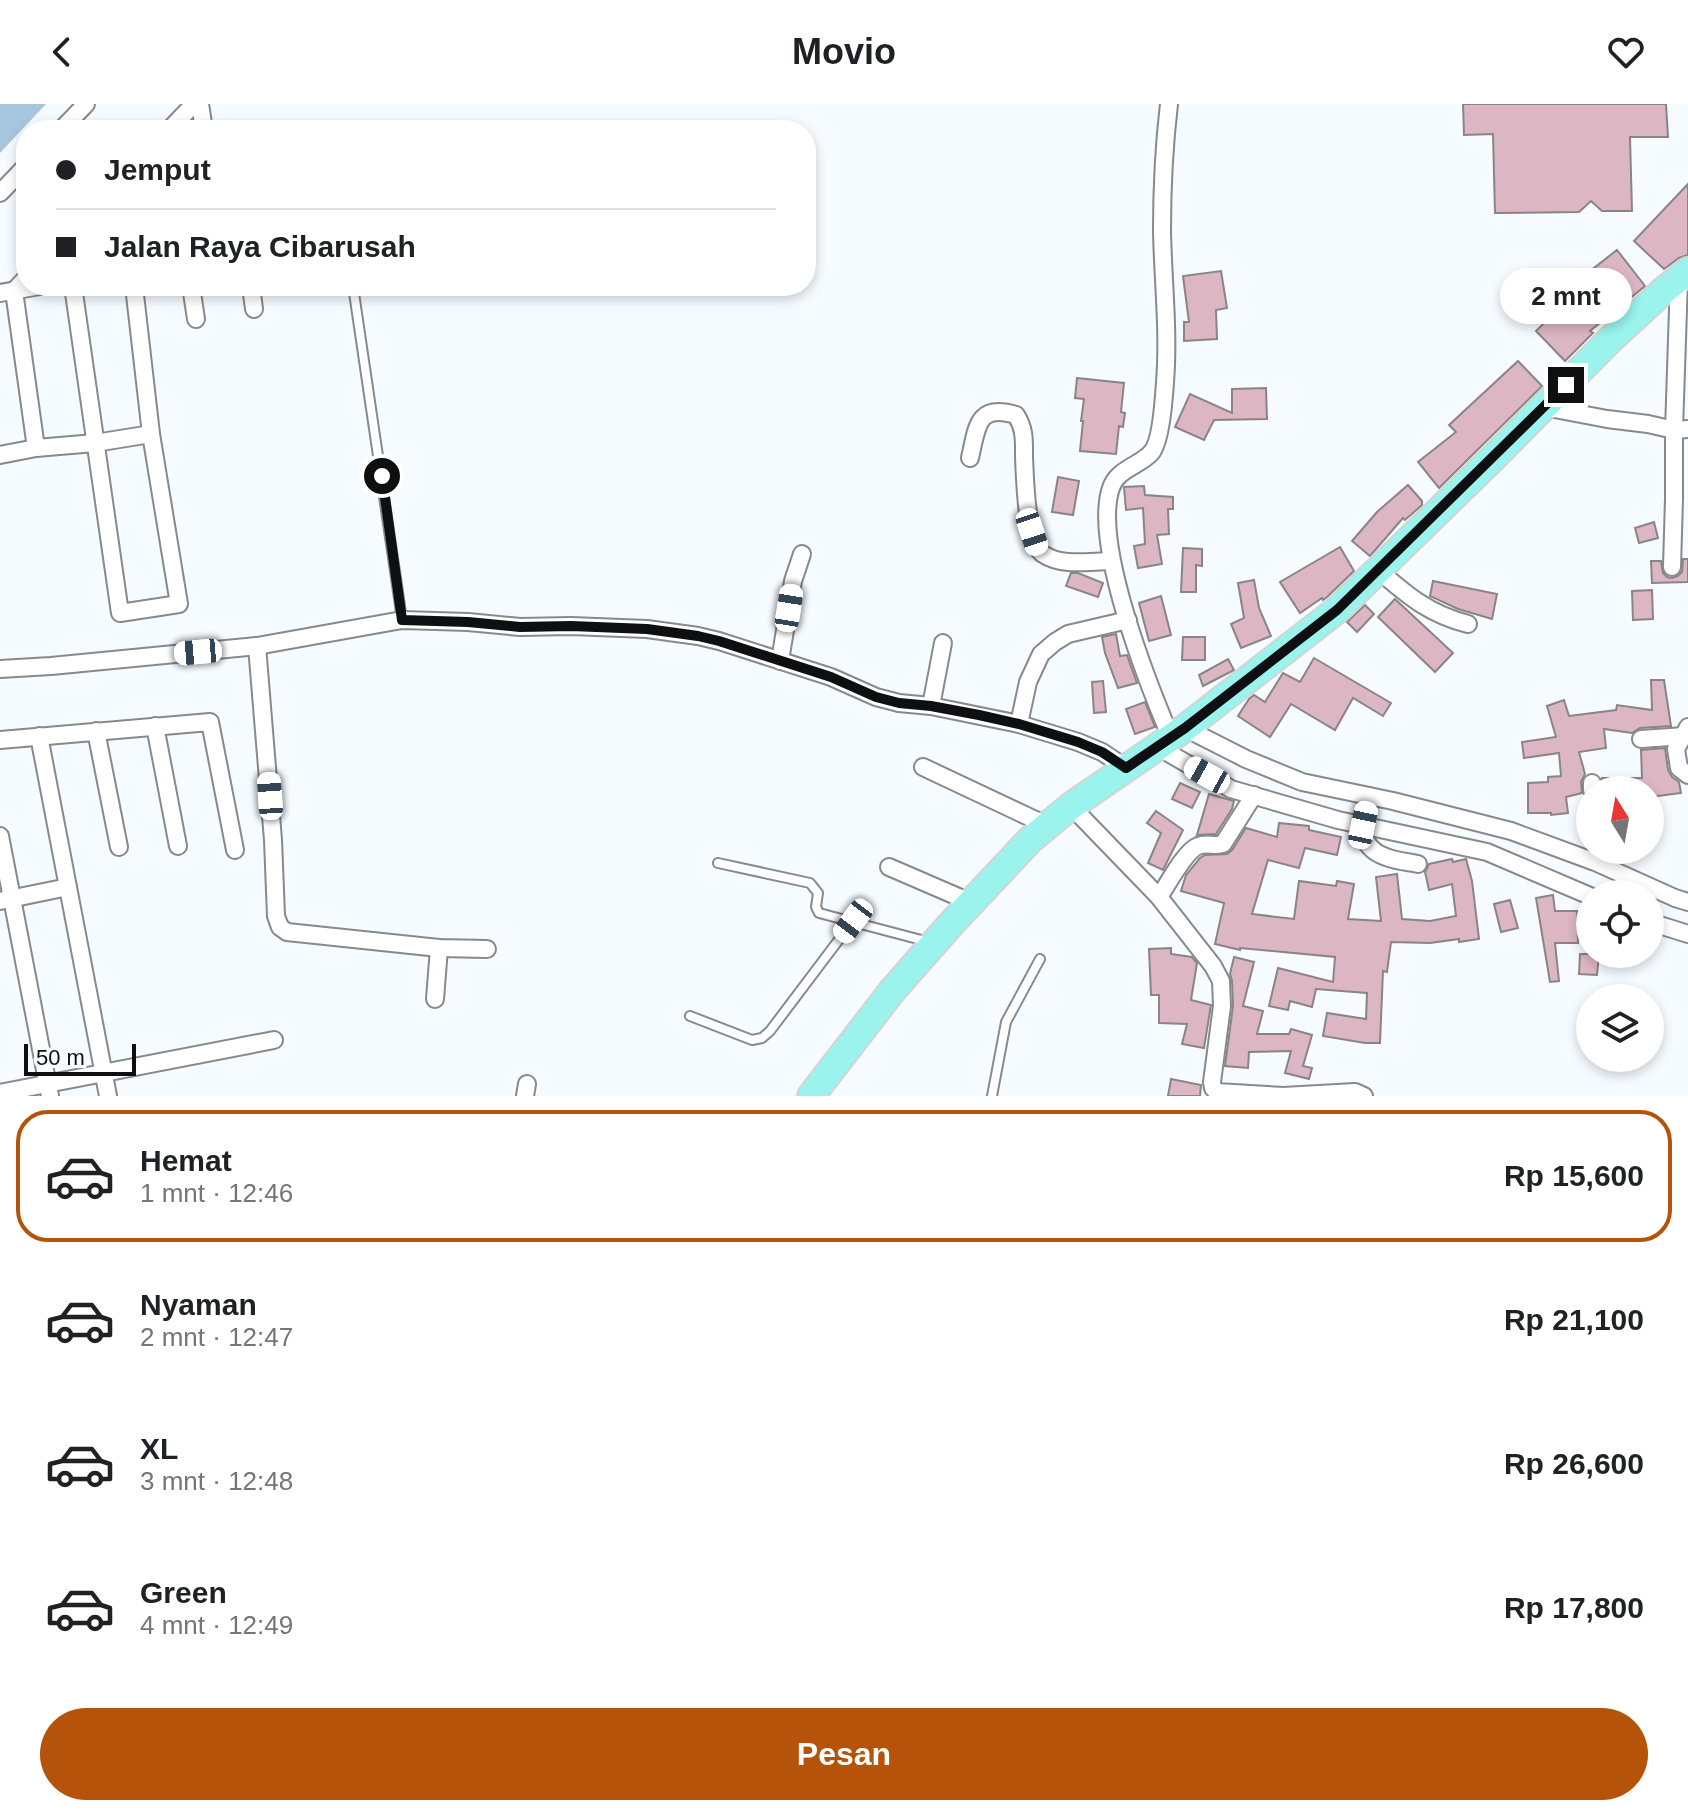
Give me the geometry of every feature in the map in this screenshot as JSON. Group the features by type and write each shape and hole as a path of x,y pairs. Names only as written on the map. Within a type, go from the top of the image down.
{"main road":[{"path":"811,1096 933,943 1046,825 1171,738 1320,625 1610,340 1683,275"}],"street":[{"path":"71,120 86,104"},
{"path":"180,120 197,104"},
{"path":"1169,104 1162,231 1166,323 1163,406 1156,446 1151,454 1121,473 1111,485 1108,520 1111,561 1128,620 1171,738 1231,789 1338,820 1487,852 1576,890"},
{"path":"0,193 16,176"},
{"path":"1672,567 1674,499 1681,430 1683,275"},
{"path":"7,292 36,448"},
{"path":"74,296 120,613 179,604 151,434 135,296"},
{"path":"193,296 196,319"},
{"path":"252,296 254,309"},
{"path":"1544,407 1681,430"},
{"path":"970,458 983,416 992,411 1016,415 1024,434 1025,495 1037,548 1057,560 1111,561"},
{"path":"0,455 151,434"},
{"path":"780,661 793,581 802,554"},
{"path":"1378,570 1429,610 1468,624"},
{"path":"0,669 257,646 402,620 520,627 647,629 709,638 831,677 876,697 899,703 931,706 1019,724 1078,742 1102,752 1126,768"},
{"path":"1019,724 1028,682 1041,654 1068,634 1128,620"},
{"path":"931,706 943,643"},
{"path":"257,646 273,827 276,916 280,927 287,932 439,948 487,949"},
{"path":"0,740 210,722 235,850"},
{"path":"155,726 178,846"},
{"path":"96,731 119,847"},
{"path":"1641,739 1686,731"},
{"path":"1686,731 1676,749 1679,768 1688,775"},
{"path":"39,736 108,1096"},
{"path":"1171,738 1246,759 1302,782 1511,831 1576,850"},
{"path":"923,767 1046,825"},
{"path":"1159,897 1192,849 1207,843 1223,844 1254,795"},
{"path":"1369,796 1363,825 1364,838 1370,849 1386,857 1418,864"},
{"path":"1071,806 1159,897 1207,956 1221,981 1222,1006 1212,1082 1217,1094 1283,1096 1355,1092 1364,1096"},
{"path":"0,836 6,900 48,1090"},
{"path":"1610,864 1688,902"},
{"path":"889,867 970,902"},
{"path":"6,900 68,887"},
{"path":"1664,926 1688,934"},
{"path":"435,999 439,948"},
{"path":"0,1093 48,1090 103,1073 274,1040"}],"lane":[{"path":"354,296 402,620"},
{"path":"718,863 810,883 818,893 816,907 819,913 933,943"},
{"path":"690,1016 752,1040 762,1038 853,921"},
{"path":"992,1096 1006,1022 1040,959"}],"water":[{"path":"0,104 46,104 31,120 16,120 16,136 0,153"}],"building":[{"path":"1463,104 1666,104 1668,137 1630,137 1632,211 1602,211 1591,201 1579,212 1495,213 1493,134 1464,135"},
{"path":"1688,184 1688,255 1664,269 1634,241"},
{"path":"1617,250 1645,286 1590,331 1593,333 1565,361 1536,331 1572,296 1567,289"},
{"path":"1221,271 1227,308 1216,310 1217,339 1184,341 1184,322 1189,322 1183,276"},
{"path":"1518,361 1542,386 1439,488 1418,462 1456,432 1449,425"},
{"path":"1077,378 1124,383 1121,412 1125,413 1123,427 1119,426 1116,454 1080,451 1084,399 1075,398"},
{"path":"1266,388 1267,419 1214,420 1204,440 1175,427 1190,394 1232,413 1232,389"},
{"path":"1058,477 1079,481 1073,515 1052,512"},
{"path":"1408,485 1422,505 1405,520 1403,518 1370,556 1352,541 1377,512"},
{"path":"1144,486 1145,495 1173,497 1173,509 1168,509 1169,534 1157,535 1162,564 1138,568 1134,546 1145,544 1143,508 1126,510 1124,487"},
{"path":"1654,522 1658,538 1639,543 1635,528"},
{"path":"1340,547 1354,571 1327,597 1300,613 1280,582"},
{"path":"1183,548 1202,549 1202,566 1196,565 1196,592 1181,592"},
{"path":"1683,559 1688,559 1688,582 1652,583 1651,561 1661,561 1663,573 1672,578 1682,572"},
{"path":"1071,573 1103,583 1098,597 1066,586"},
{"path":"1254,580 1259,608 1271,636 1241,648 1231,624 1244,618 1238,583"},
{"path":"1433,581 1497,594 1492,619 1458,609 1430,596"},
{"path":"1652,590 1653,619 1633,620 1632,591"},
{"path":"1161,596 1171,635 1149,641 1139,603"},
{"path":"1395,599 1453,653 1435,672 1378,617"},
{"path":"1365,605 1374,614 1357,632 1347,622"},
{"path":"1116,634 1120,656 1127,655 1137,683 1118,688 1102,637"},
{"path":"1183,637 1205,637 1205,660 1182,660"},
{"path":"1314,658 1391,703 1383,716 1353,698 1335,730 1291,704 1270,737 1238,716 1254,695 1265,702 1283,673 1300,682"},
{"path":"1228,659 1234,670 1203,686 1199,675"},
{"path":"1651,680 1664,680 1671,726 1640,728 1632,733 1604,729 1606,748 1579,752 1585,774 1576,776 1576,794 1566,797 1568,813 1528,813 1528,783 1548,782 1548,777 1561,776 1559,753 1524,758 1522,742 1556,737 1547,706 1564,700 1569,716 1616,710 1617,705 1652,710"},
{"path":"1103,681 1106,712 1094,713 1092,682"},
{"path":"1145,702 1155,727 1135,734 1126,709"},
{"path":"1665,748 1668,770 1679,782 1681,793 1664,795 1664,776 1642,776 1641,750"},
{"path":"1180,783 1200,792 1192,808 1172,799"},
{"path":"1209,794 1234,801 1232,809 1216,834 1197,835"},
{"path":"1156,811 1183,830 1163,870 1148,863 1161,833 1147,823"},
{"path":"1279,823 1309,826 1309,830 1341,837 1337,855 1305,848 1299,868 1268,860 1252,914 1294,919 1299,881 1336,886 1337,881 1354,884 1348,919 1381,921 1376,877 1397,874 1402,919 1430,921 1456,916 1452,884 1429,890 1425,872 1429,864 1466,859 1479,939 1391,942 1387,972 1383,971 1380,1043 1323,1036 1327,1013 1366,1019 1367,993 1316,989 1312,1007 1290,1001 1288,1010 1269,1006 1278,968 1333,982 1335,957 1240,950 1215,944 1224,903 1181,891 1186,875 1200,858 1227,854 1246,828 1277,837"},
{"path":"1553,895 1555,911 1576,911 1576,943 1555,943 1559,981 1550,982 1536,898"},
{"path":"1510,900 1518,928 1501,932 1494,904"},
{"path":"1171,948 1171,954 1192,957 1197,963 1191,1000 1211,1005 1204,1048 1182,1044 1187,1024 1159,1023 1159,995 1151,995 1149,949"},
{"path":"1234,957 1254,962 1243,1006 1263,1011 1257,1034 1289,1034 1291,1029 1312,1035 1303,1066 1312,1068 1309,1079 1285,1073 1291,1051 1249,1052 1248,1068 1225,1066 1233,1006 1230,974"},
{"path":"1579,968 1598,968 1597,975 1579,974"},
{"path":"1171,1079 1201,1085 1200,1096 1168,1096"}],"route":[{"path":"382,476 402,620 520,627 647,629 698,636 831,677 876,697 979,715 1078,742 1102,752 1126,768 1185,728 1320,625 1566,385"}]}
